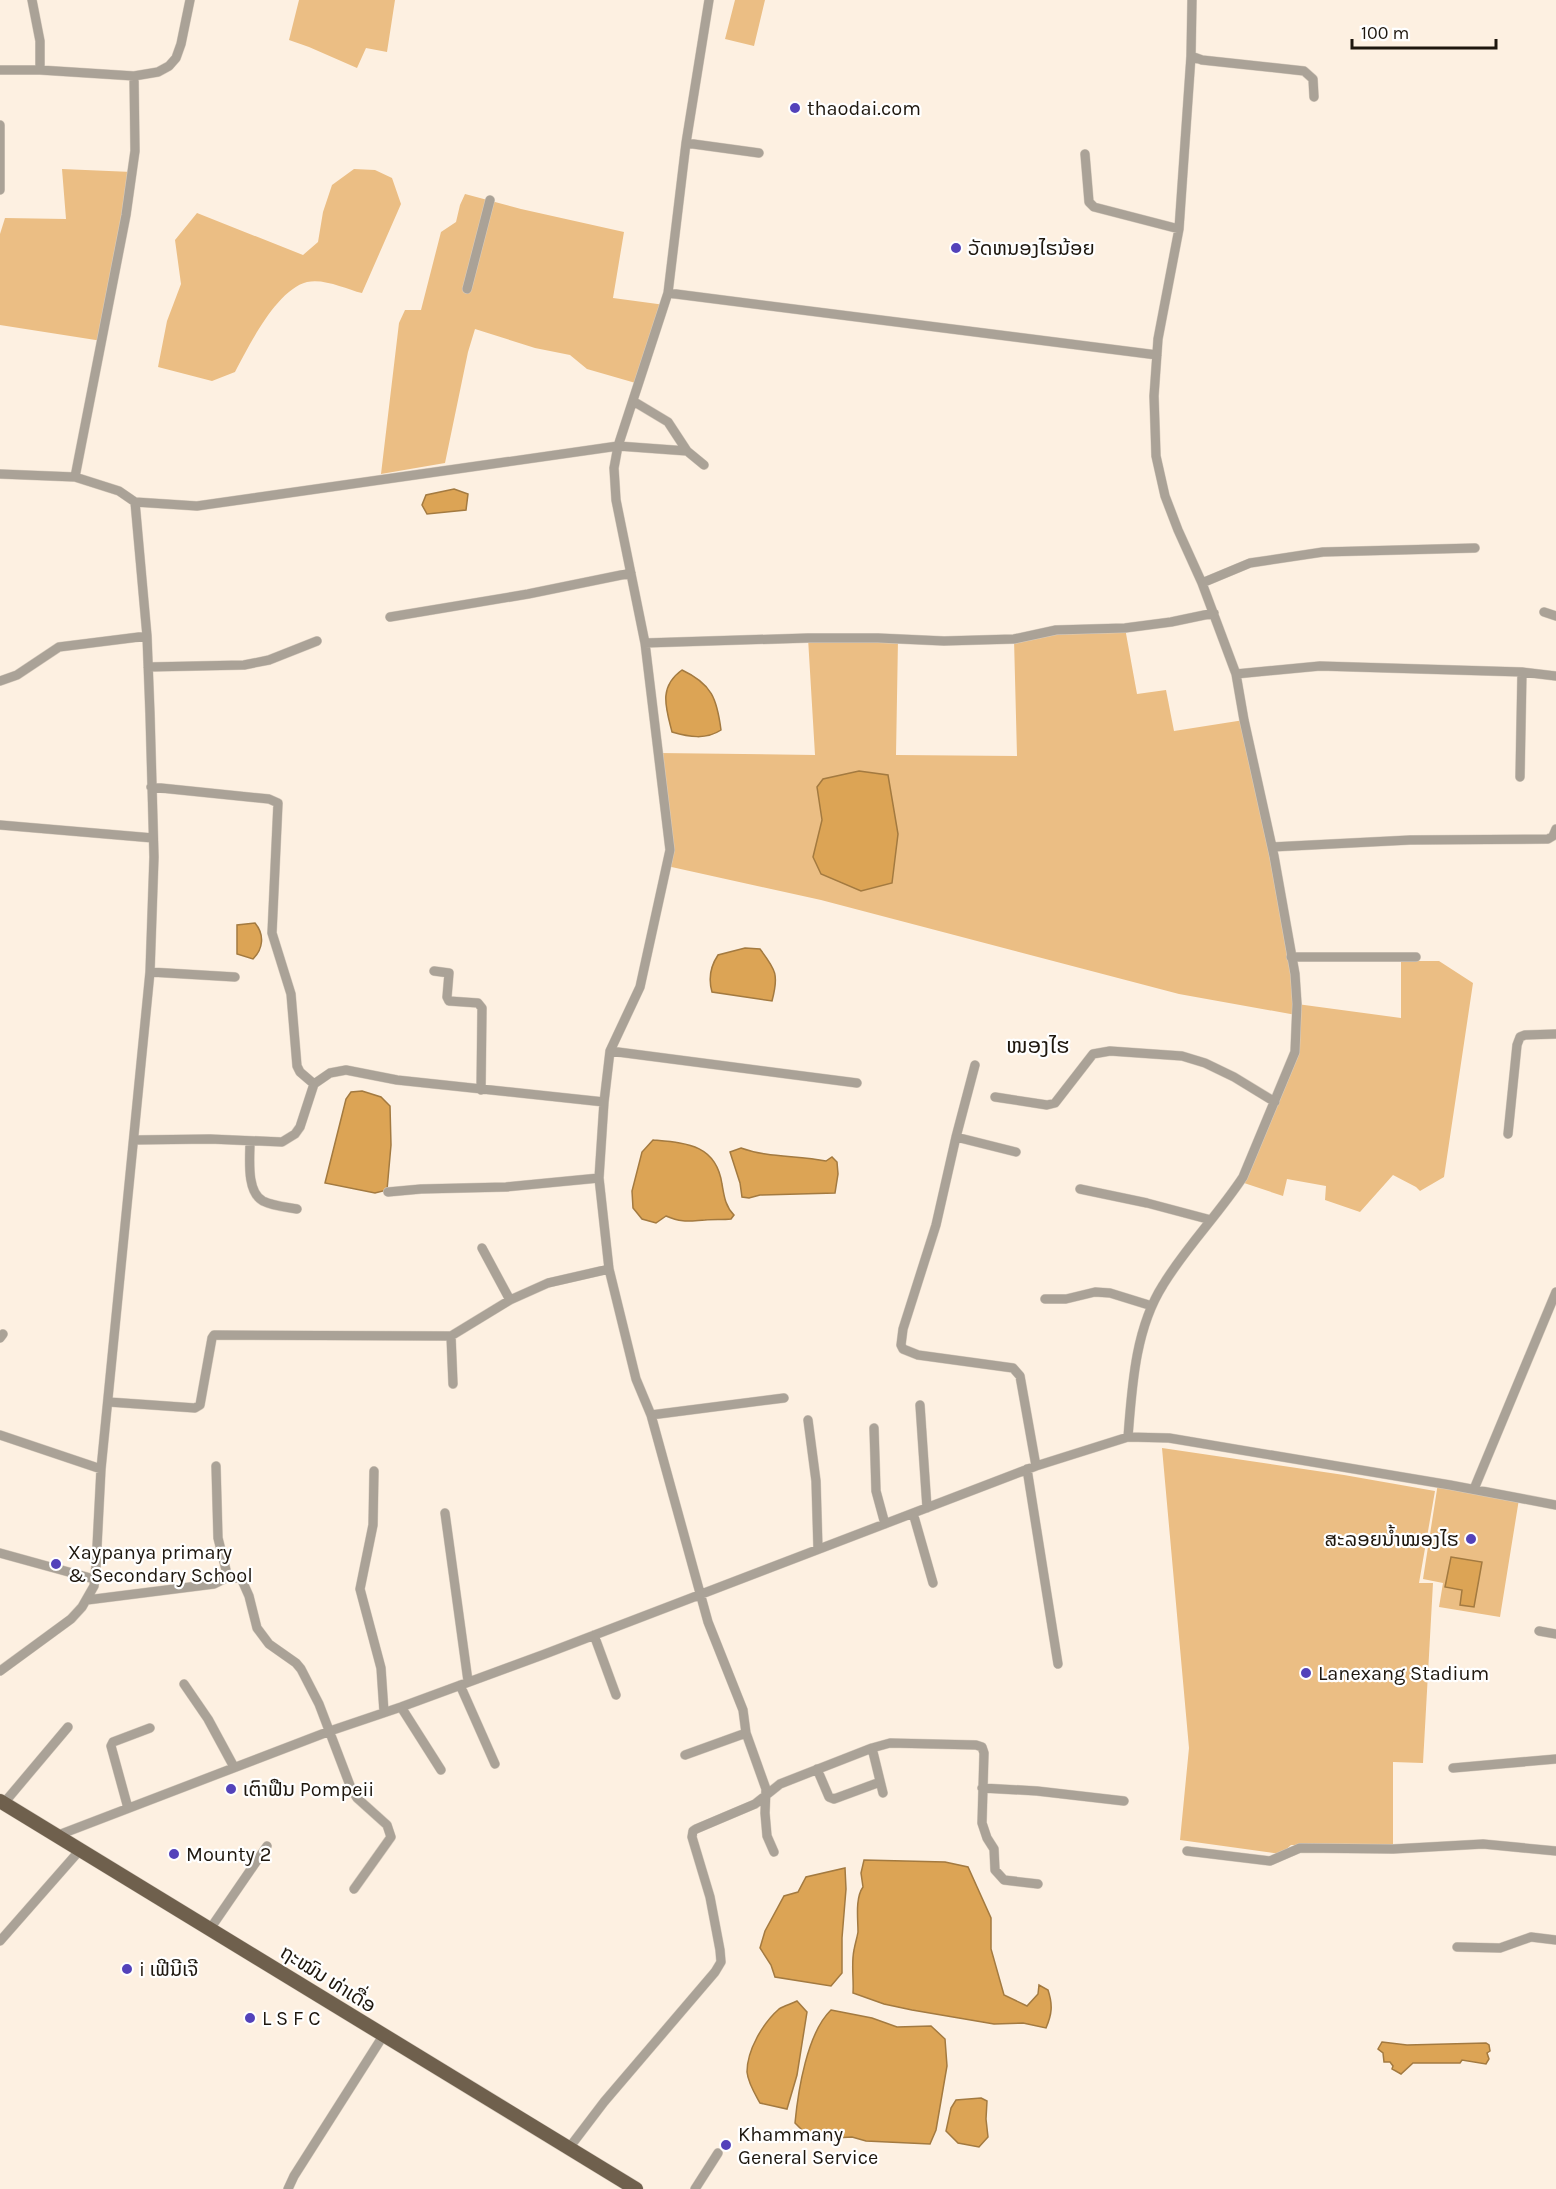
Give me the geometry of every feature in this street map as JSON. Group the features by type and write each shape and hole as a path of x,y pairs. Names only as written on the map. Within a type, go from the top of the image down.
{"main road":[{"name":"ຖະໝົນ ທ່າເດື່ອ","path":"2,1802 636,2189"}],"street":[{"path":"32,0 40,41 40,70"},
{"path":"0,70 134,76 158,72 169,66 176,58 190,0"},
{"path":"709,0 686,143 668,293 618,446 614,468 616,500 645,643 670,850 640,987 610,1051 603,1102 599,1178 609,1269 636,1378 651,1414 708,1622 743,1710 746,1733 766,1794 767,1836 774,1852"},
{"path":"1128,1437 1132,1393 1143,1329 1152,1306 1178,1263 1243,1177 1295,1052 1297,1004 1291,957 1272,848 1236,674 1214,613 1165,496 1156,456 1154,408 1158,339 1179,229 1191,56 1192,0"},
{"path":"1191,56 1202,60 1304,71 1313,79 1314,97"},
{"path":"75,477 126,215 135,151 134,76"},
{"path":"0,125 0,190"},
{"path":"686,143 759,153"},
{"path":"1085,154 1089,202 1094,207 1179,229"},
{"path":"467,289 490,200"},
{"path":"668,293 1157,355"},
{"path":"633,401 668,422 687,451 704,465"},
{"path":"0,474 75,477 118,491 135,502 196,506 618,446 687,451"},
{"path":"0,1671 71,1618 87,1600 94,1580 101,1469 150,972 153,838 148,667 135,502"},
{"path":"1202,583 1250,563 1323,552 1474,548"},
{"path":"390,617 528,594 631,573"},
{"path":"1544,612 1556,616"},
{"path":"645,643 808,638 944,641 1014,639 1056,630 1137,626 1214,613"},
{"path":"0,681 17,675 59,647 147,636"},
{"path":"148,667 244,665 269,660 317,641"},
{"path":"1236,674 1320,666 1522,672 1556,676"},
{"path":"1520,777 1522,672"},
{"path":"151,787 269,800 278,803 272,933 291,994 297,1066 300,1072 314,1084"},
{"path":"0,825 153,838"},
{"path":"1272,848 1410,840 1548,839 1553,836 1556,829"},
{"path":"1291,957 1416,957"},
{"path":"434,971 449,973 447,997 449,1001 478,1003 482,1008 481,1090"},
{"path":"150,972 235,976"},
{"path":"1508,1134 1517,1045 1520,1037 1556,1034"},
{"path":"610,1051 857,1083"},
{"path":"995,1097 1047,1105 1055,1103 1093,1054 1110,1051 1182,1056 1205,1063 1234,1077 1275,1102"},
{"path":"975,1065 936,1225 903,1329 901,1345 903,1349 918,1355 1013,1368 1020,1376 1058,1664"},
{"path":"134,1140 210,1139 282,1142 295,1134 300,1127 314,1084 330,1073 346,1070 397,1080 603,1102"},
{"path":"956,1137 1016,1152"},
{"path":"250,1142 252,1184 257,1197 271,1204 297,1209"},
{"path":"388,1192 506,1187 599,1178"},
{"path":"1080,1190 1148,1203 1211,1220"},
{"path":"482,1248 510,1300"},
{"path":"109,1402 195,1408 200,1405 214,1335 451,1336 510,1300 548,1283 609,1269"},
{"path":"1045,1299 1066,1299 1095,1292 1110,1293 1152,1306"},
{"path":"1474,1489 1556,1292"},
{"path":"451,1336 453,1384"},
{"path":"651,1414 784,1398"},
{"path":"920,1405 927,1508"},
{"path":"808,1420 816,1481 818,1549"},
{"path":"874,1428 876,1491 885,1524"},
{"path":"0,1435 101,1469"},
{"path":"56,1836 330,1731 594,1635 1031,1467 1128,1437 1169,1438 1556,1505"},
{"path":"216,1466 218,1538 226,1578"},
{"path":"374,1471 374,1526 360,1589 381,1668 384,1712"},
{"path":"445,1513 464,1683 495,1764"},
{"path":"913,1513 933,1583"},
{"path":"0,1553 94,1580"},
{"path":"87,1600 214,1584 226,1578 242,1578 257,1628 269,1644 301,1669 330,1731 351,1788 357,1798 387,1825 390,1831 391,1837 354,1889"},
{"path":"1539,1630 1556,1634"},
{"path":"594,1635 616,1695"},
{"path":"184,1684 208,1719 234,1767"},
{"path":"400,1707 441,1770"},
{"path":"2,1802 68,1727"},
{"path":"128,1808 111,1746 113,1742 150,1728"},
{"path":"685,1755 746,1733"},
{"path":"568,2148 721,1962 710,1897 693,1842 693,1831 755,1804 780,1784 872,1748 890,1743 976,1745 982,1747 984,1753 982,1823 994,1849 995,1870 1004,1880 1038,1884"},
{"path":"872,1748 883,1793"},
{"path":"1453,1768 1556,1759"},
{"path":"817,1769 829,1797 834,1799 880,1782"},
{"path":"982,1788 1046,1792 1124,1801"},
{"path":"1186,1851 1270,1861 1300,1848 1393,1849 1483,1844 1556,1851"},
{"path":"210,1929 267,1846"},
{"path":"0,1941 80,1850"},
{"path":"1457,1947 1500,1948 1531,1937 1556,1940"},
{"path":"288,2189 383,2036"},
{"path":"695,2189 718,2153"}],"shaded area":[{"path":"299,0 395,0 387,52 366,48 357,68 289,40"},
{"path":"735,0 765,0 754,46 725,39"},
{"path":"62,169 132,172 102,341 0,325 0,234 5,218 66,219"},
{"path":"354,169 375,170 392,178 401,204 362,293 321,281 307,282 296,287 274,307 235,372 212,381 158,367 167,321 181,284 175,240 197,213 303,255 318,242 323,212 332,185"},
{"path":"465,194 624,232 613,298 665,305 639,384 587,369 570,355 535,348 475,329 468,352 445,463 381,474 399,323 405,310 421,310 441,232 456,222"},
{"path":"454,489 468,494 466,510 427,514 422,505 426,495"},
{"path":"1125,628 1137,694 1166,690 1174,731 1244,720 1297,1004 1401,1018 1401,961 1439,961 1473,983 1444,1177 1420,1191 1393,1175 1360,1212 1325,1200 1326,1186 1287,1179 1283,1196 1238,1181 1254,1150 1292,1047 1296,1015 1179,994 821,900 667,866 659,753 815,755 808,638 898,639 896,755 1017,756 1014,639"},
{"path":"682,670 700,681 711,694 715,701 721,730 697,737 672,732 666,706 667,691 669,683"},
{"path":"859,771 888,775 898,834 892,883 861,891 821,874 813,857 822,820 817,787 823,779"},
{"path":"255,923 262,942 253,959 237,954 237,925"},
{"path":"745,948 760,949 770,962 775,973 772,1001 712,992 710,973 718,955"},
{"path":"362,1091 381,1097 390,1106 391,1145 387,1190 375,1193 325,1183 346,1099 351,1092"},
{"path":"653,1140 688,1145 706,1153 719,1171 725,1200 734,1215 731,1219 686,1221 666,1216 656,1223 642,1219 633,1208 632,1191 642,1152"},
{"path":"741,1148 826,1161 832,1157 837,1162 838,1174 835,1193 742,1197 730,1152"},
{"name":"Lanexang Stadium","path":"1162,1448 1435,1491 1419,1583 1433,1583 1423,1763 1393,1762 1393,1845 1291,1845 1281,1854 1180,1840 1189,1748"},
{"name":"ສະລອຍນ້ຳໝອງໄຮ","path":"1438,1483 1519,1499 1500,1617 1439,1607 1443,1583 1423,1579"},
{"path":"1451,1557 1482,1562 1474,1607 1460,1605 1462,1590 1445,1587"},
{"path":"864,1860 945,1862 968,1867 991,1918 991,1949 1004,1995 1027,2006 1038,1994 1039,1985 1048,1990 1051,2009 1046,2028 1023,2023 994,2024 912,2010 884,2004 853,1993 853,1955 858,1932 858,1903 863,1887 861,1873"},
{"path":"845,1868 842,1973 831,1986 775,1977 771,1965 760,1948 765,1931 784,1896 798,1892 806,1877"},
{"path":"797,2001 807,2012 797,2075 787,2109 760,2103 750,2084 747,2072 753,2046 773,2015 779,2009"},
{"path":"831,2010 872,2018 897,2027 931,2026 945,2039 947,2066 936,2130 930,2144 866,2141 852,2137 834,2138 805,2133 795,2123 801,2079 810,2047 823,2020"},
{"path":"1382,2042 1407,2045 1486,2043 1490,2051 1487,2053 1489,2059 1486,2064 1462,2060 1460,2063 1413,2063 1401,2074 1392,2069 1390,2062 1384,2062 1383,2053 1378,2049"},
{"path":"981,2098 987,2101 988,2137 979,2147 958,2143 946,2131 951,2108 956,2100"}],"place":[{"name":"thaodai.com","path":"795,108"},
{"name":"ວັດຫນອງໄຮນ້ອຍ","path":"956,248"},
{"name":"ສະລອຍນ້ຳໝອງໄຮ","path":"1471,1539"},
{"name":"Xaypanya primary & Secondary School","path":"56,1564"},
{"name":"Lanexang Stadium","path":"1306,1673"},
{"name":"ເຕົາຟືນ Pompeii","path":"231,1789"},
{"name":"Mounty 2","path":"174,1854"},
{"name":"i ເຟີນີເຈີ","path":"127,1969"},
{"name":"L S F C","path":"250,2018"},
{"name":"Khammany General Service","path":"726,2145"}],"district":[{"name":"ໜອງໄຮ","path":"1038,1046"}]}
